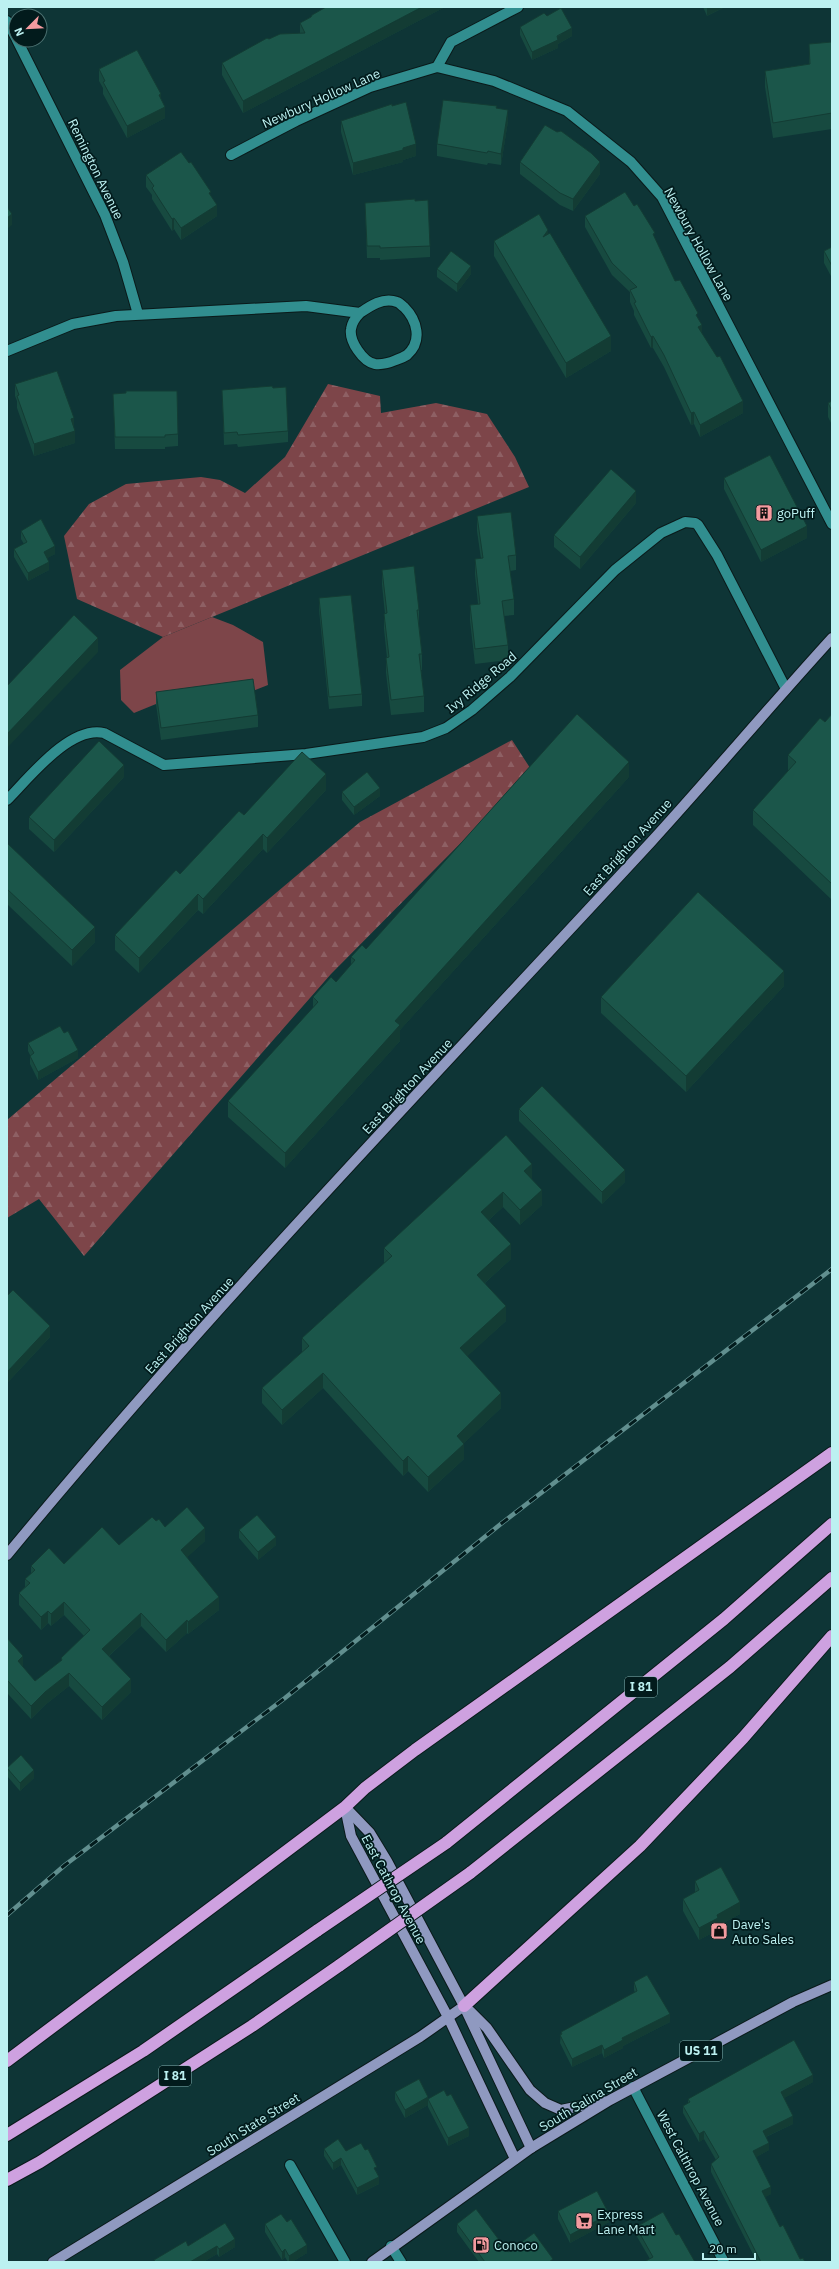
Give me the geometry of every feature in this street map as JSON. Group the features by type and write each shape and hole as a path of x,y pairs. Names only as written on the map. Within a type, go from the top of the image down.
{"highway":[{"path":"7,2061 345,1807 365,1788 415,1750 832,1452"},
{"name":"I 81","path":"7,2135 143,2051 446,1843 681,1654 832,1524"},
{"name":"I 81","path":"7,2180 40,2162 252,2026 470,1873 730,1667 832,1578"},
{"path":"464,2006 640,1846 743,1738 832,1636"}],"main road":[{"name":"East Brighton Avenue","path":"7,1556 75,1473 255,1270 652,840 832,638"},
{"name":"East Cathrop Avenue","path":"345,1807 370,1833 387,1861 464,2006 532,2148"},
{"name":"East Cathrop Avenue","path":"345,1807 351,1836 448,2017 515,2159"},
{"name":"South Salina Street","path":"372,2262 391,2246 515,2159 610,2100 793,2002 832,1985"},
{"name":"South State Street","path":"53,2262 414,2041 464,2006"},
{"path":"464,2006 487,2028 530,2090 545,2103 561,2110 610,2100"}],"street":[{"path":"437,67 451,42 518,7"},
{"name":"Remington Avenue","path":"21,48 105,216 123,262 138,314"},
{"name":"Newbury Hollow Lane","path":"231,156 296,121 370,87 437,67 494,81 566,111 631,162 662,197 832,524"},
{"path":"7,351 73,324 116,316 306,306 360,313 372,305 384,301 397,302 411,314 417,328 417,341 407,356 387,364 374,364 364,358 354,343 350,329 360,313"},
{"name":"Ivy Ridge Road","path":"7,800 65,744 94,731 104,733 164,765 306,754 423,737 446,728 472,710 510,677 615,570 661,533 685,522 695,523 698,525 717,555 786,689"},
{"name":"West Calthrop Avenue","path":"633,2087 724,2262"},
{"path":"290,2165 345,2262"},
{"path":"391,2246 401,2262"}],"green space":[{"path":"328,384 380,396 381,413 436,403 487,414 515,457 529,487 163,637 77,599 64,536 89,504 126,484 201,477 220,480 245,493 285,457"},
{"path":"212,617 233,625 263,642 268,685 253,691 156,704 134,713 121,700 120,670 163,637"},
{"path":"512,740 532,771 331,974 84,1256 39,1199 7,1218 7,1120 360,822"}],"building":[{"path":"326,7 422,7 243,101 222,63 267,38 269,39 280,34 305,33 300,23"},
{"path":"561,8 572,28 557,36 558,40 532,52 520,27 544,13 547,16"},
{"path":"832,42 832,113 773,123 765,71 810,64 809,44"},
{"path":"137,50 161,94 159,95 165,107 127,126 103,82 105,81 99,69"},
{"path":"443,100 497,106 496,108 508,110 501,154 437,144"},
{"path":"406,102 416,144 403,148 403,150 353,163 341,121 392,104 392,106"},
{"path":"545,125 557,132 561,131 591,153 600,162 573,199 560,193 520,162"},
{"path":"181,152 189,163 191,162 211,192 209,193 217,205 181,228 174,218 172,219 152,188 154,186 146,175"},
{"path":"625,192 634,206 637,204 655,233 653,234 675,281 680,280 698,313 696,315 702,325 698,327 717,357 720,356 743,401 700,425 694,412 691,413 664,355 653,336 651,337 634,303 636,302 630,290 637,287 612,263 585,216"},
{"path":"415,199 415,201 428,200 430,246 380,248 380,246 367,246 365,203"},
{"path":"7,207 12,214 7,218"},
{"path":"539,214 548,230 543,237 550,233 611,336 566,363 494,241"},
{"path":"832,247 832,266 824,251"},
{"path":"451,251 471,266 457,284 437,269"},
{"path":"57,371 74,418 71,419 75,431 34,444 17,396 19,395 15,384"},
{"path":"272,386 273,388 286,387 288,431 238,435 237,432 224,433 222,390"},
{"path":"126,391 177,391 178,434 165,435 165,437 115,437 113,394 126,393"},
{"path":"832,401 832,411 828,403"},
{"name":"goPuff","path":"770,455 807,526 761,550 724,478"},
{"path":"611,469 636,491 580,557 554,535"},
{"path":"511,512 516,555 508,556 514,599 502,601 508,645 475,649 470,605 480,604 475,559 483,558 477,516"},
{"path":"41,519 55,546 44,552 49,562 28,573 14,549 27,542 21,531"},
{"path":"414,566 422,654 419,654 424,696 391,700 386,658 389,657 384,614 387,613 382,570"},
{"path":"351,595 362,694 329,697 319,598"},
{"path":"74,615 98,638 7,734 7,686"},
{"path":"253,679 258,715 161,728 156,692"},
{"path":"577,714 629,762 395,1021 400,1025 285,1153 228,1101 318,1002 313,997 331,977 336,982 355,960 351,957 362,945 366,949"},
{"path":"832,714 832,884 753,810 796,762 788,755 820,718 825,722"},
{"path":"99,741 124,765 54,840 29,817"},
{"path":"302,752 326,774 267,838 263,834 203,899 198,894 139,958 115,935 176,870 180,874 239,811 244,815"},
{"path":"367,772 380,788 354,807 342,792"},
{"path":"7,843 95,927 72,950 7,889"},
{"path":"698,892 784,971 686,1076 601,997"},
{"path":"60,1026 64,1033 68,1031 78,1050 38,1072 30,1056 34,1053 28,1043"},
{"path":"542,1086 625,1170 602,1192 519,1109"},
{"path":"506,1135 532,1164 524,1171 542,1190 520,1210 503,1192 481,1212 511,1244 477,1275 506,1306 460,1348 501,1393 457,1436 464,1444 428,1477 408,1456 403,1461 323,1373 282,1410 262,1388 309,1346 302,1338 392,1256 384,1248"},
{"path":"13,1290 50,1326 8,1371 7,1296"},
{"path":"187,1507 205,1528 181,1550 219,1597 188,1622 187,1620 166,1640 141,1613 102,1649 131,1679 102,1707 69,1673 45,1692 31,1706 8,1681 7,1682 7,1638 23,1656 18,1661 35,1681 62,1660 61,1658 90,1630 64,1602 51,1614 48,1611 41,1617 19,1593 30,1583 25,1579 35,1570 31,1566 49,1548 64,1564 102,1527 119,1545 152,1517 156,1521 159,1519 165,1527"},
{"path":"257,1515 276,1537 258,1552 239,1530"},
{"path":"21,1755 34,1770 20,1783 7,1768"},
{"path":"721,1867 740,1902 717,1915 718,1918 699,1928 683,1899 699,1890 695,1881"},
{"path":"647,1975 670,2014 622,2038 623,2040 604,2050 602,2045 572,2059 560,2035 562,2034 561,2032 637,1991 634,1982"},
{"path":"794,2040 813,2075 781,2092 793,2116 763,2131 769,2143 753,2151 771,2187 762,2191 780,2227 783,2225 800,2259 803,2258 805,2262 761,2262 711,2164 719,2157 704,2131 699,2134 683,2106 690,2102 688,2099"},
{"path":"419,2079 428,2097 405,2110 395,2092"},
{"path":"444,2090 447,2096 451,2094 469,2128 448,2138 428,2099"},
{"path":"338,2139 346,2151 361,2143 365,2150 368,2149 377,2167 374,2168 379,2177 357,2188 341,2158 333,2163 324,2149"},
{"name":"Express Lane Mart","path":"597,2191 609,2214 570,2235 558,2211"},
{"path":"476,2209 508,2252 534,2233 553,2259 549,2262 485,2262 457,2224"},
{"path":"663,2212 676,2235 679,2234 695,2262 644,2262 653,2257 636,2227"},
{"path":"281,2214 287,2222 291,2219 307,2245 289,2256 285,2249 282,2252 265,2224"},
{"path":"225,2223 235,2239 219,2249 217,2246 190,2262 156,2262 154,2260 186,2241 188,2246"}],"railway":[{"path":"7,1915 65,1865 285,1698 502,1523 832,1269"}],"place":[{"name":"goPuff","path":"764,513"},
{"name":"Dave's Auto Sales","path":"719,1931"},
{"name":"Express Lane Mart","path":"584,2221"},
{"name":"Conoco","path":"481,2245"}]}
